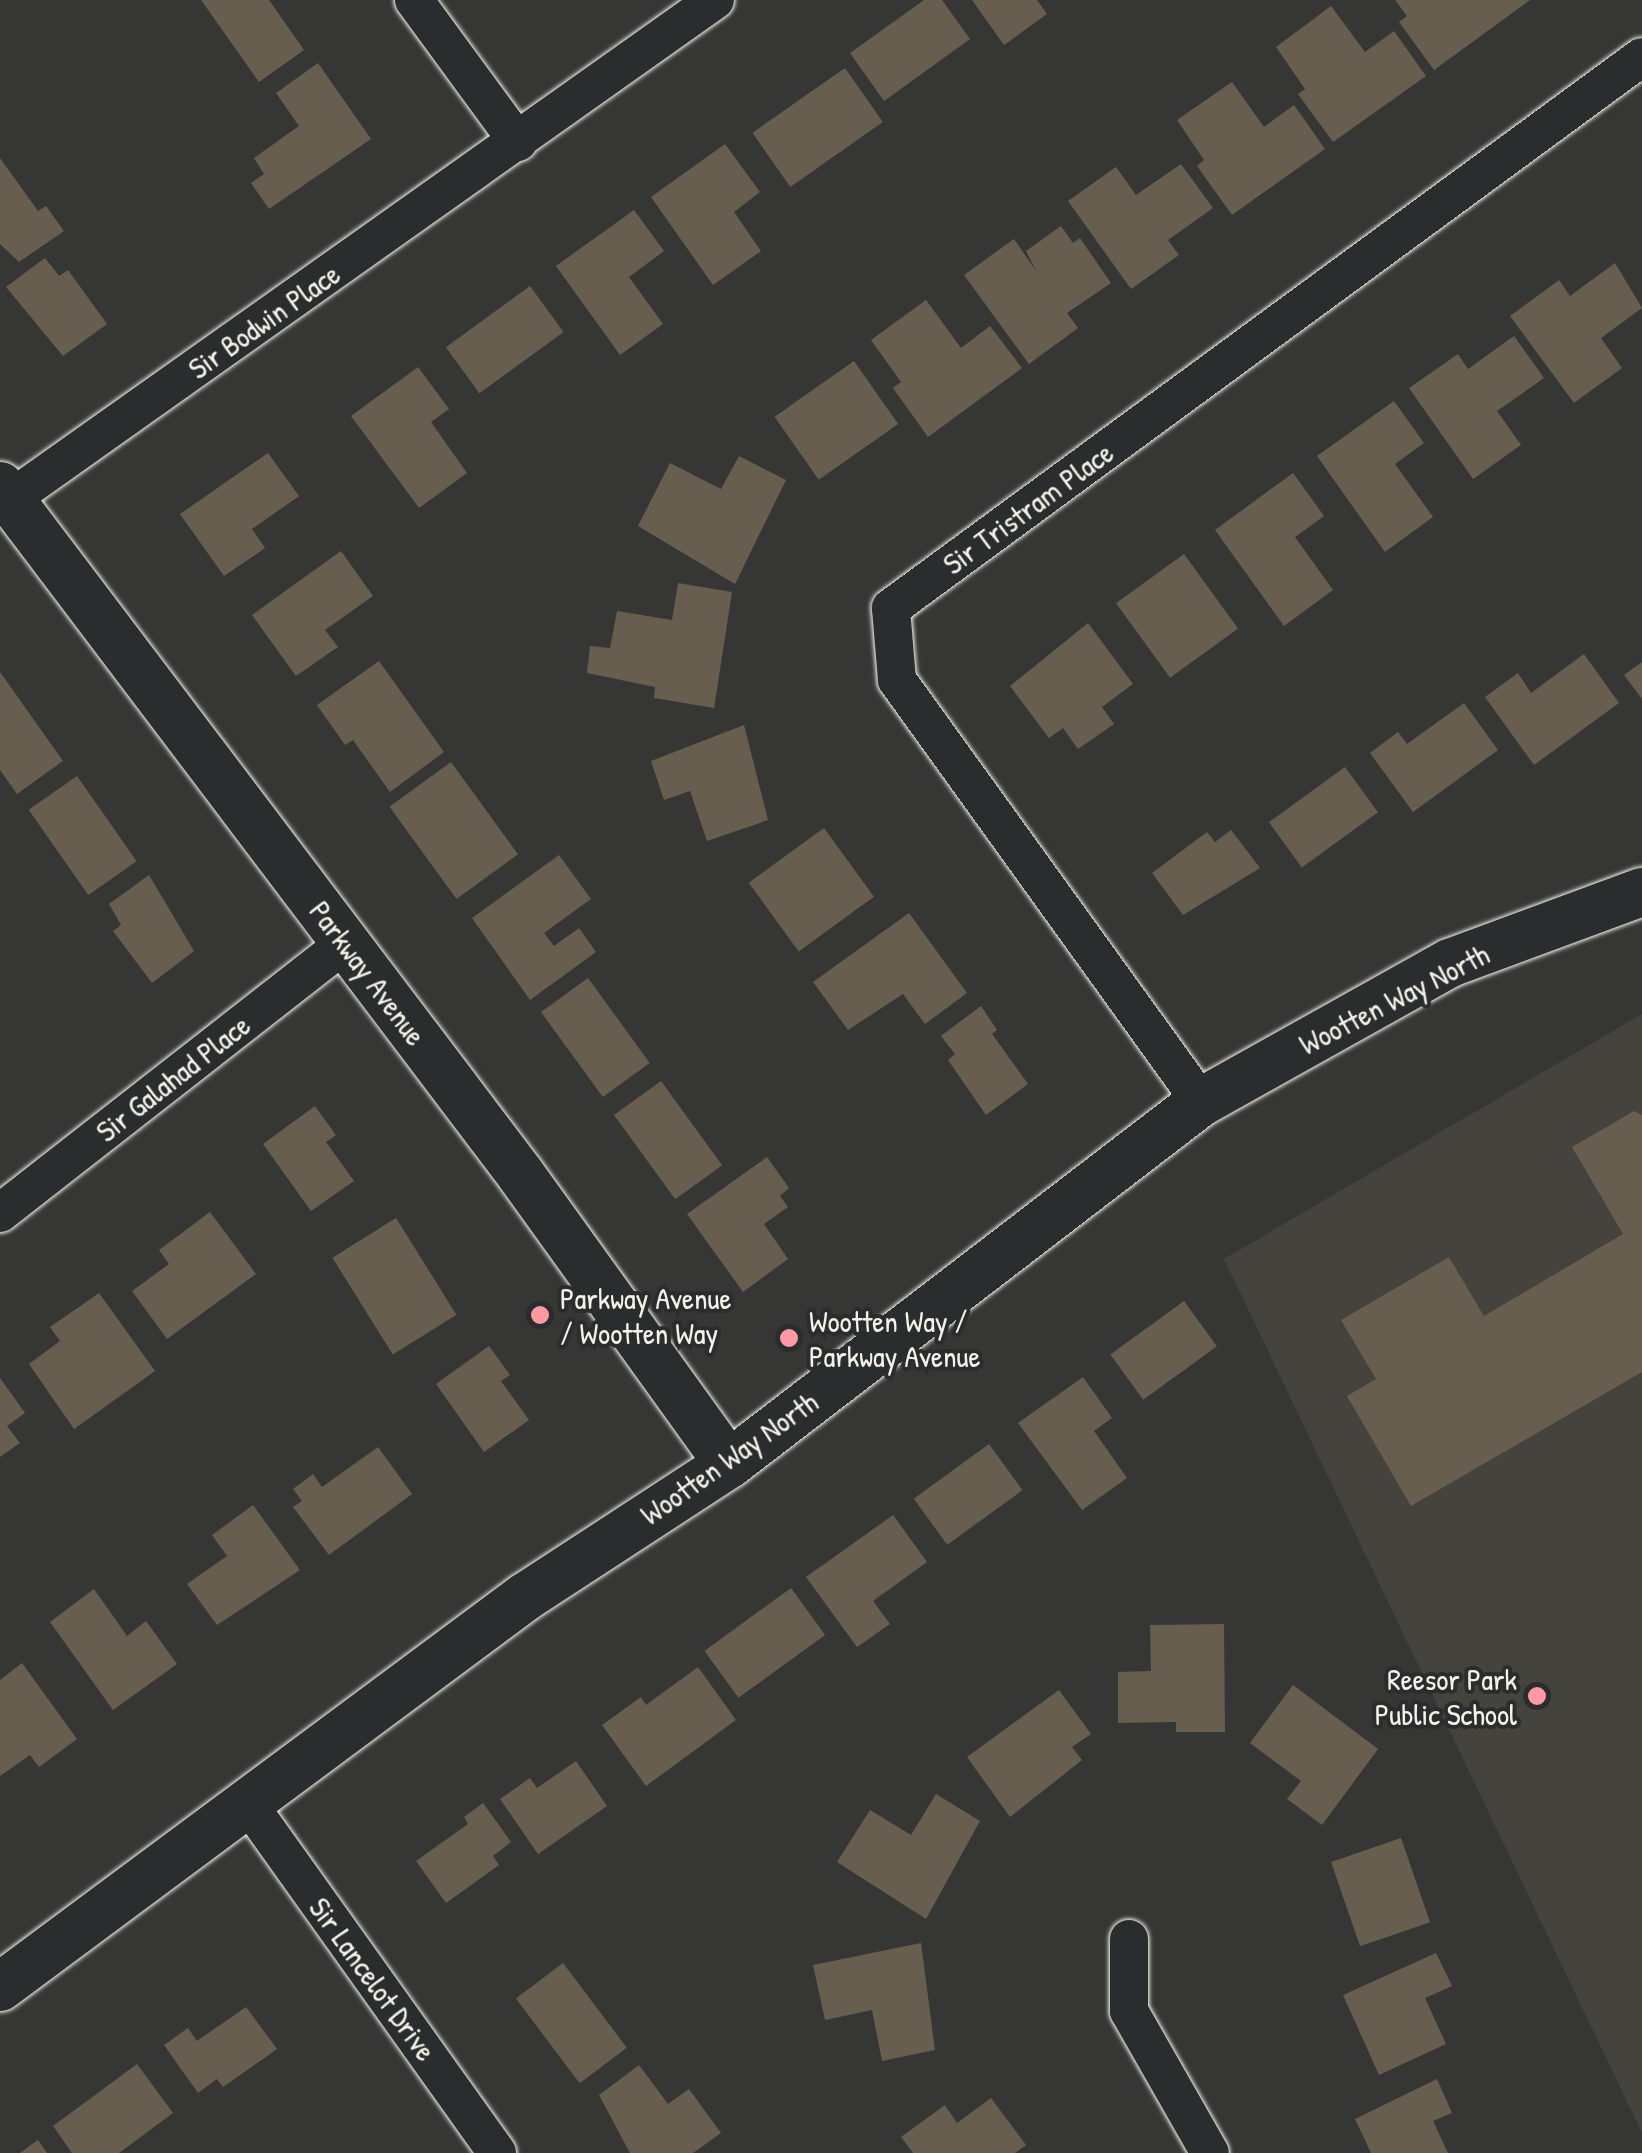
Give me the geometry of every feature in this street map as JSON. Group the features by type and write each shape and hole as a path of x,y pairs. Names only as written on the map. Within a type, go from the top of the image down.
{"street":[{"path":"414,0 518,142"},
{"name":"Sir Bodwin Place","path":"5,493 518,142 715,0"},
{"name":"Sir Tristram Place","path":"1202,1102 897,680 891,608 1642,57"},
{"name":"Parkway Avenue","path":"5,493 346,944 729,1464"},
{"name":"Wootten Way North","path":"0,1987 525,1597 729,1464 1202,1102 1450,964 1642,892"},
{"name":"Sir Galahad Place","path":"0,1213 346,944"},
{"name":"Sir Lancelot Drive","path":"249,1805 497,2153"},
{"path":"1129,1939 1130,2011 1210,2153"}],"shaded area":[{"name":"Reesor Park Public School","path":"1642,1014 1642,2133 1224,1259"}],"building":[{"path":"201,0 269,0 304,50 259,82"},
{"path":"924,0 942,0 970,39 884,101 850,53"},
{"path":"972,0 1037,0 1047,14 1004,45"},
{"path":"1395,0 1530,0 1434,70 1399,22 1407,16"},
{"path":"1331,6 1365,52 1394,31 1426,76 1333,142 1298,94 1305,89 1276,47"},
{"path":"318,63 371,139 269,209 251,183 264,174 254,158 299,126 276,93"},
{"path":"845,68 883,122 790,187 752,133"},
{"path":"1232,82 1264,127 1294,105 1325,149 1232,215 1197,166 1204,160 1177,120"},
{"path":"725,144 760,192 734,212 761,251 713,285 651,197"},
{"path":"0,158 38,211 46,206 64,231 19,262 0,244"},
{"path":"1181,164 1213,208 1168,240 1179,255 1131,289 1068,201 1116,167 1136,195"},
{"path":"634,210 664,251 629,277 663,324 620,355 556,266"},
{"path":"1061,226 1073,243 1080,238 1111,283 1067,313 1078,328 1029,364 964,275 1014,239 1036,271 1026,251"},
{"path":"45,258 59,276 68,270 107,324 63,356 6,287"},
{"path":"1615,263 1642,308 1601,338 1622,368 1574,403 1510,316 1559,280 1570,296"},
{"path":"530,286 564,332 479,393 446,347"},
{"path":"926,300 961,348 990,326 1022,368 928,437 893,388 901,382 871,340"},
{"path":"1514,336 1544,378 1497,411 1521,445 1473,479 1409,388 1458,354 1468,369"},
{"path":"854,361 898,424 819,480 775,417"},
{"path":"418,367 449,409 431,422 467,473 419,508 351,416"},
{"path":"1394,401 1424,443 1395,464 1433,517 1385,552 1317,456"},
{"path":"268,453 299,496 252,529 265,548 224,576 180,514"},
{"path":"739,456 786,480 735,584 638,526 670,463 721,489"},
{"path":"1293,473 1324,516 1295,537 1333,590 1284,626 1215,530"},
{"path":"341,551 373,596 325,630 338,647 296,676 252,615"},
{"path":"1184,554 1238,628 1170,678 1116,603"},
{"path":"678,583 732,592 714,708 654,698 655,687 587,673 590,646 610,648 617,611 672,620"},
{"path":"1088,623 1133,684 1102,707 1114,724 1078,749 1063,728 1049,738 1010,686"},
{"path":"1584,654 1619,703 1534,765 1485,697 1518,673 1531,693"},
{"path":"379,661 444,752 390,792 353,740 345,745 317,705"},
{"path":"1642,662 1642,699 1624,675"},
{"path":"0,672 63,761 17,794 0,770"},
{"path":"1464,703 1498,750 1413,812 1370,753 1398,732 1407,744"},
{"path":"744,725 768,820 707,841 690,791 664,800 651,761"},
{"path":"451,762 518,854 457,899 390,807"},
{"path":"1345,767 1378,812 1302,868 1269,822"},
{"path":"77,776 137,861 88,895 29,810"},
{"path":"824,828 874,897 799,951 749,883"},
{"path":"1231,830 1260,868 1183,915 1152,873 1207,832 1215,842"},
{"path":"559,855 591,899 544,933 554,946 579,928 596,952 530,1000 472,918"},
{"path":"149,875 194,951 152,983 113,931 121,925 109,904"},
{"path":"909,913 967,993 925,1024 903,994 848,1030 813,982"},
{"path":"588,978 650,1063 603,1097 541,1012"},
{"path":"981,1006 997,1030 992,1034 1028,1084 986,1115 948,1060 955,1054 941,1036"},
{"path":"661,1081 722,1165 675,1199 614,1115"},
{"path":"315,1106 336,1135 326,1142 354,1181 311,1211 263,1144"},
{"path":"1634,1111 1642,1115 1642,1372 1411,1506 1347,1396 1376,1379 1341,1320 1449,1257 1484,1316 1623,1234 1572,1147"},
{"path":"767,1157 789,1188 780,1196 788,1207 764,1224 788,1259 743,1292 687,1214"},
{"path":"210,1212 256,1274 167,1339 132,1291 169,1264 159,1250"},
{"path":"396,1218 456,1315 393,1354 332,1258"},
{"path":"99,1293 155,1371 74,1429 29,1364 60,1341 50,1327"},
{"path":"1184,1301 1217,1346 1143,1400 1110,1354"},
{"path":"489,1346 510,1375 501,1381 529,1420 484,1452 436,1384"},
{"path":"1083,1377 1112,1418 1094,1431 1127,1478 1082,1510 1018,1423"},
{"path":"0,1378 25,1413 7,1426 20,1443 0,1457"},
{"path":"989,1444 1023,1490 947,1545 914,1499"},
{"path":"378,1447 412,1494 329,1555 293,1507 302,1501 293,1489 313,1474 322,1487"},
{"path":"253,1505 300,1570 217,1625 187,1584 227,1556 212,1535"},
{"path":"893,1515 927,1562 873,1601 890,1624 857,1647 806,1577"},
{"path":"791,1588 825,1635 739,1698 704,1651"},
{"path":"94,1589 127,1636 146,1621 177,1664 113,1710 50,1622"},
{"path":"1224,1624 1225,1732 1176,1732 1176,1722 1118,1723 1118,1672 1151,1671 1150,1625"},
{"path":"22,1663 77,1739 39,1767 30,1755 0,1776 0,1680"},
{"path":"698,1667 736,1720 646,1786 602,1725 641,1697 646,1705"},
{"path":"1293,1685 1378,1749 1322,1825 1287,1799 1301,1781 1250,1743"},
{"path":"1059,1690 1091,1734 1072,1747 1082,1760 1010,1817 967,1757"},
{"path":"576,1761 607,1806 538,1854 500,1799 530,1778 537,1788"},
{"path":"936,1794 980,1821 926,1919 837,1862 870,1810 911,1835"},
{"path":"483,1803 511,1842 493,1856 499,1865 446,1903 416,1861 468,1824 464,1817"},
{"path":"1401,1838 1430,1922 1360,1946 1331,1862"},
{"path":"921,1943 935,2050 882,2061 872,2010 825,2020 813,1965"},
{"path":"1436,1953 1452,1986 1425,1998 1446,2044 1379,2075 1343,1995"},
{"path":"563,1963 627,2048 580,2083 516,1999"},
{"path":"246,2007 277,2049 223,2087 217,2079 198,2093 164,2045 188,2028 197,2041"},
{"path":"137,2064 173,2113 119,2153 72,2153 53,2126"},
{"path":"639,2065 668,2104 689,2089 721,2133 693,2153 630,2153 599,2095"},
{"path":"1437,2079 1452,2113 1433,2121 1448,2153 1371,2153 1355,2119"},
{"path":"991,2098 1026,2145 1015,2153 913,2153 901,2137 945,2105 957,2123"},
{"path":"38,2140 47,2153 20,2153 35,2142"}],"place":[{"name":"Parkway Avenue / Wootten Way","path":"540,1315"},
{"name":"Wootten Way / Parkway Avenue","path":"789,1338"},
{"name":"Reesor Park Public School","path":"1537,1696"}]}
